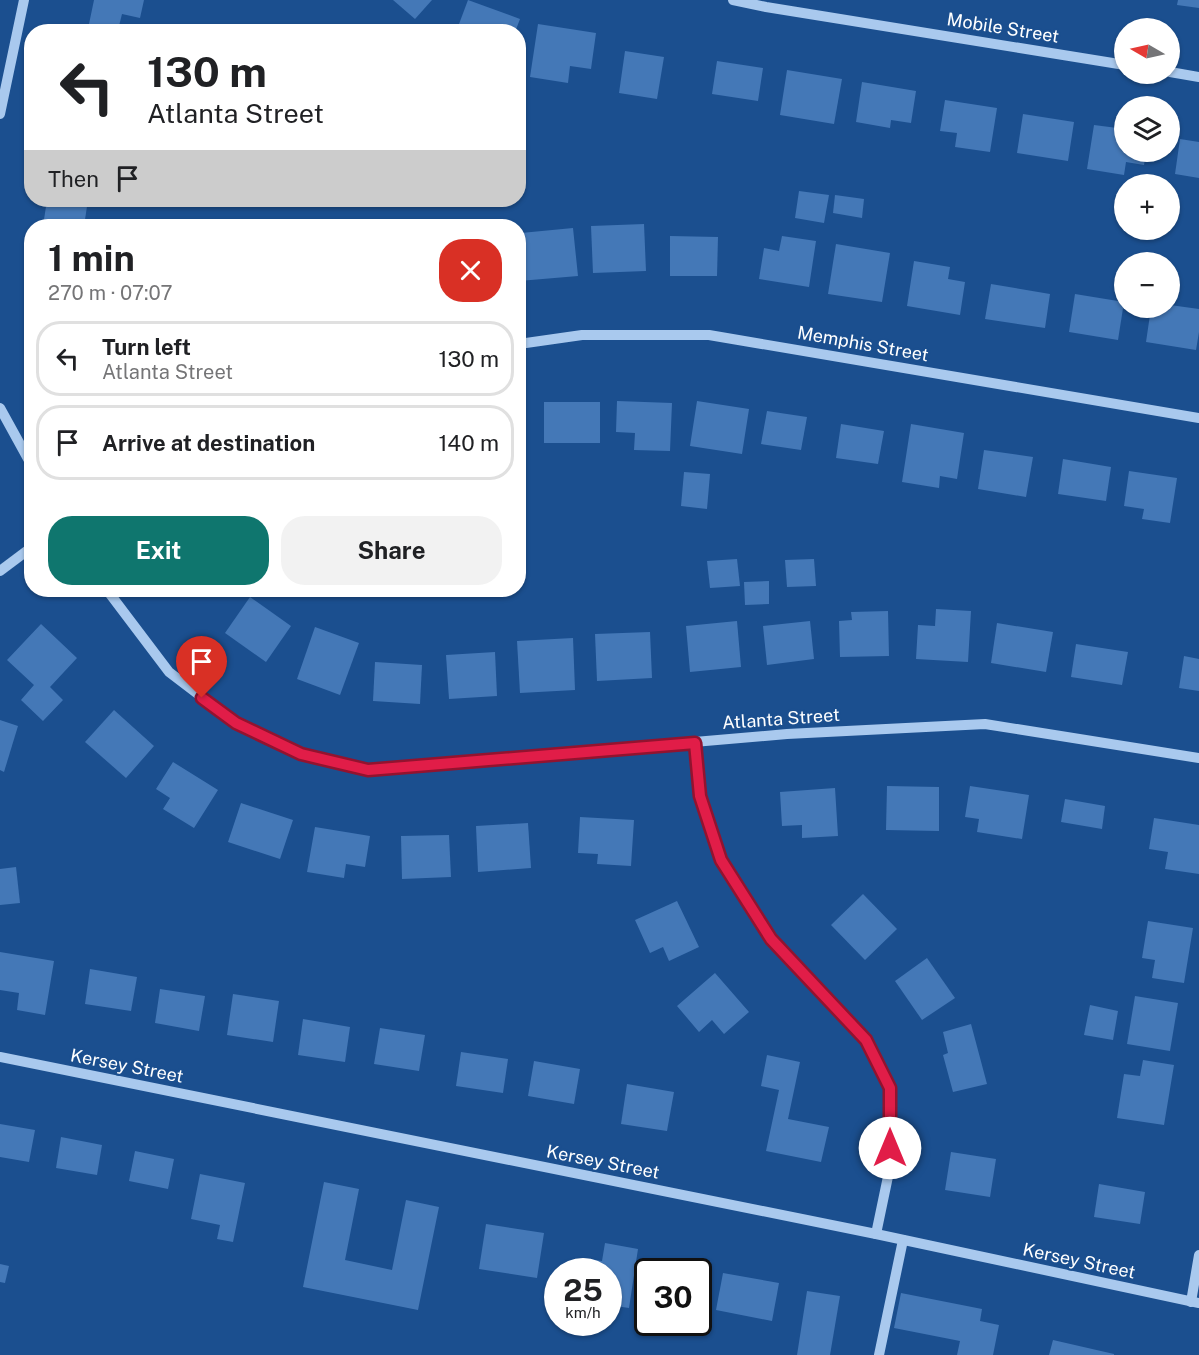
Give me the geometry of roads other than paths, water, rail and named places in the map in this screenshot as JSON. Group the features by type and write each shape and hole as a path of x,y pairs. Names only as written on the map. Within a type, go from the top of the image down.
{"street":[{"path":"0,114 24,0"},
{"name":"Mobile Street","path":"733,0 1114,63"},
{"path":"1180,74 1199,77"},
{"name":"Memphis Street","path":"526,343 582,335 709,335 1199,418"},
{"path":"0,408 24,452"},
{"path":"0,571 24,553"},
{"name":"Atlanta Street","path":"112,597 169,672 236,723 301,754 368,770 787,734 985,724 1199,758"},
{"path":"695,743 700,796 721,860 771,939 866,1040 890,1088 890,1167 876,1234"},
{"name":"Kersey Street","path":"0,1057 876,1234 1195,1303"},
{"path":"879,1355 903,1240"},
{"path":"1195,1303 1199,1255"}]}
